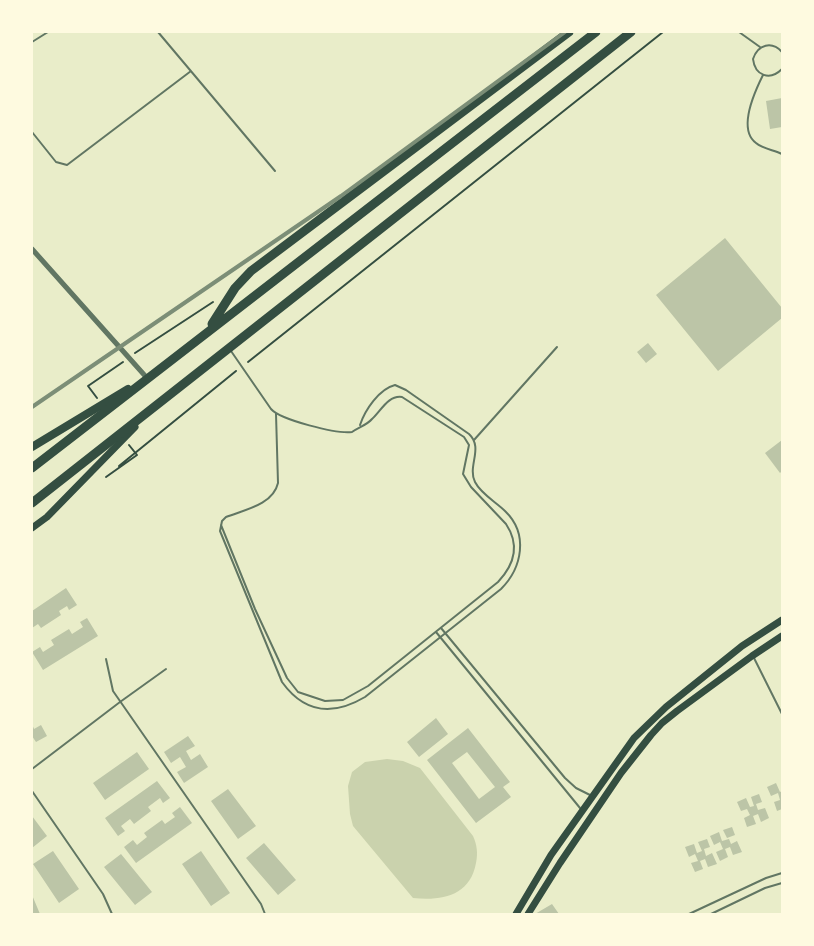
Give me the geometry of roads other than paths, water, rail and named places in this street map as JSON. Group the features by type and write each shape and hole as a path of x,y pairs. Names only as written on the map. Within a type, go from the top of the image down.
{"highway":[{"path":"208,331 235,288 250,271 569,32"},
{"path":"32,468 596,32"},
{"path":"32,503 631,32"}],"main road":[{"path":"32,447 147,378"},
{"path":"32,528 47,517 159,401"},
{"path":"516,915 551,855 634,738 650,721 742,646 783,620"},
{"path":"528,915 615,782 651,735 662,723 752,656 783,636"}],"street":[{"path":"32,249 147,378"}],"lane":[{"path":"32,42 48,32"},
{"path":"158,32 275,171"},
{"path":"739,32 760,47"},
{"path":"783,52 774,45 760,47 755,52 754,66 763,75 770,77 783,69"},
{"path":"32,132 56,162 67,165 191,71"},
{"path":"763,75 749,109 750,137 755,142 783,154"},
{"path":"221,525 275,654 290,683 303,695 325,701 343,700 368,686 498,582 510,568 514,548 510,530 465,478 462,470 469,445 464,437 397,396 390,399 372,420 349,433 285,418 276,414 228,347"},
{"path":"474,440 557,347"},
{"path":"276,414 278,483 276,491 266,500 226,517 221,525 221,533 278,674 288,690 306,704 331,710 351,705 365,697 501,589 513,576 519,562 519,542 512,519 475,482 473,471 477,448 469,434 406,390 395,385 385,389 364,415 360,425"},
{"path":"441,628 571,784 592,796"},
{"path":"436,632 582,810"},
{"path":"752,656 783,714"},
{"path":"106,660 111,685 120,702 261,904 265,915"},
{"path":"32,770 166,669"},
{"path":"32,791 104,894 112,915"},
{"path":"689,915 766,878 783,873"},
{"path":"711,915 765,888 783,883"}],"railway":[{"path":"32,407 341,196 565,32"}]}
